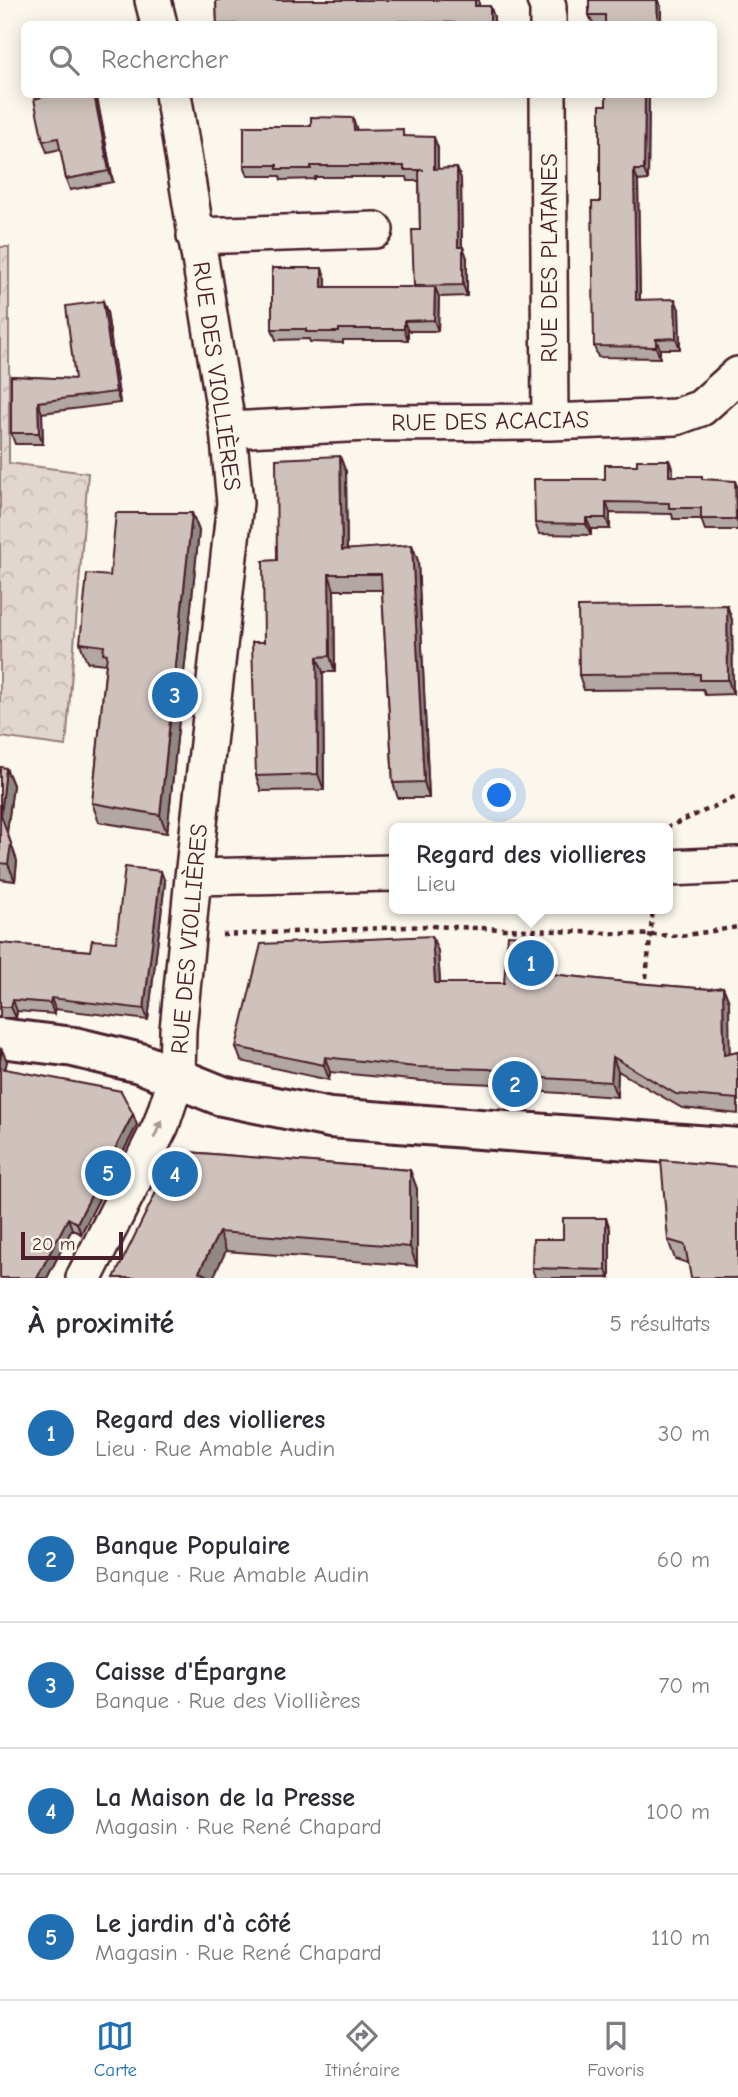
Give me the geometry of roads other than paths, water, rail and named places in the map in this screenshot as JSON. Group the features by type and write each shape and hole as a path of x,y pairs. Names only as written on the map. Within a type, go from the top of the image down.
{"main road":[{"path":"0,1038 74,1047 140,1063 222,1096 330,1118 738,1148"}],"street":[{"path":"153,0 158,21"},
{"path":"545,0 548,6 548,21"},
{"name":"RUE DES VIOLLIÈRES","path":"84,1278 161,1125 177,1077 178,1030 193,877 235,503 228,430 174,98"},
{"name":"RUE DES PLATANES","path":"548,98 550,422"},
{"path":"195,236 375,230"},
{"name":"RUE DES ACACIAS","path":"228,430 369,423 550,422 676,417 701,408 738,375"},
{"path":"673,868 738,865"},
{"path":"193,877 389,873"}],"place":[{"name":"Caisse d'Épargne","path":"175,695"},
{"name":"Regard des viollieres","path":"531,963"},
{"name":"Banque Populaire","path":"515,1084"},
{"name":"Le jardin d'à côté","path":"108,1173"},
{"name":"La Maison de la Presse","path":"175,1174"}]}
